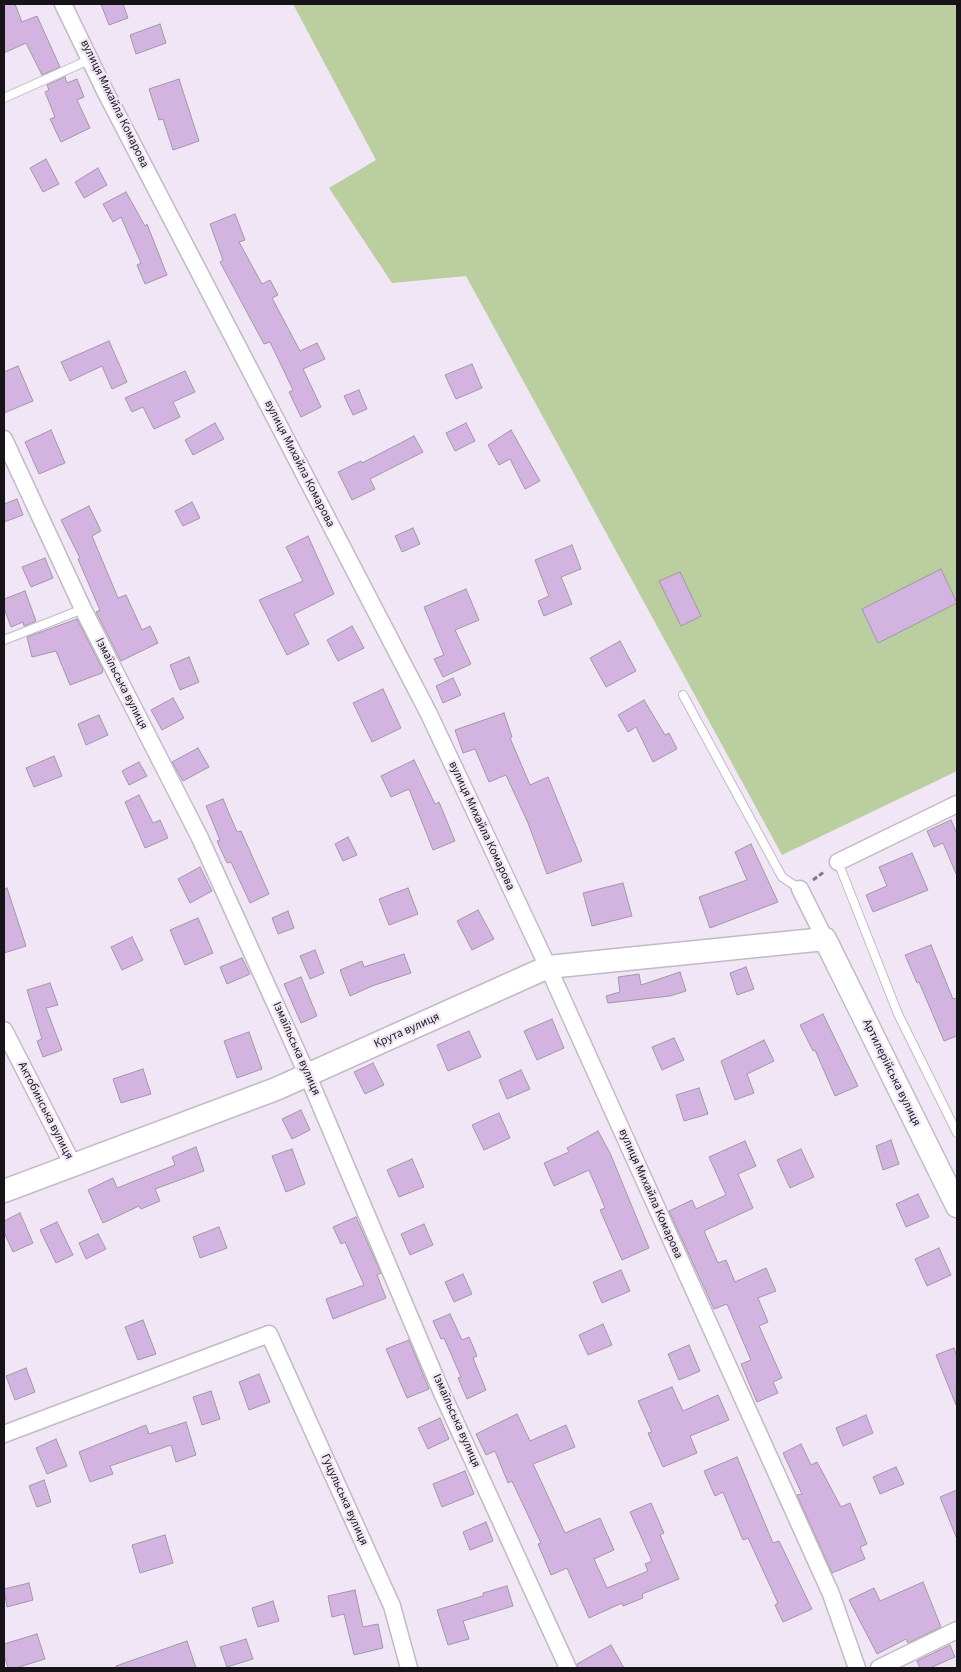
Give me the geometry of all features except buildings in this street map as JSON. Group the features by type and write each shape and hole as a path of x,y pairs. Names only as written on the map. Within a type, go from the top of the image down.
{"street":[{"name":"вулиця Михайла Комарова","path":"63,4 92,59 106,93 428,712 548,967 831,1594 856,1668"},
{"name":"Ізмаїльська вулиця","path":"4,439 83,610 200,838 308,1076 442,1392 568,1668"},
{"path":"838,862 957,804"},
{"path":"800,889 825,939"},
{"name":"Крута вулиця","path":"4,1190 308,1076 548,967 825,939"},
{"name":"Артилерійська вулиця","path":"825,939 957,1206"},
{"name":"Актобинська вулиця","path":"4,1030 73,1165"},
{"name":"Гуцульська вулиця","path":"4,1434 269,1334 392,1606 408,1668"},
{"path":"878,1668 957,1630"}],"lane":[{"path":"4,98 92,59"},
{"path":"4,640 83,610"},
{"path":"683,694 782,877 800,889"},
{"path":"838,862 894,1005 957,1133"}],"path":[{"path":"800,889 838,862"}],"green space":[{"path":"293,4 957,4 957,771 782,855 466,276 392,283 329,188 376,160"}]}
